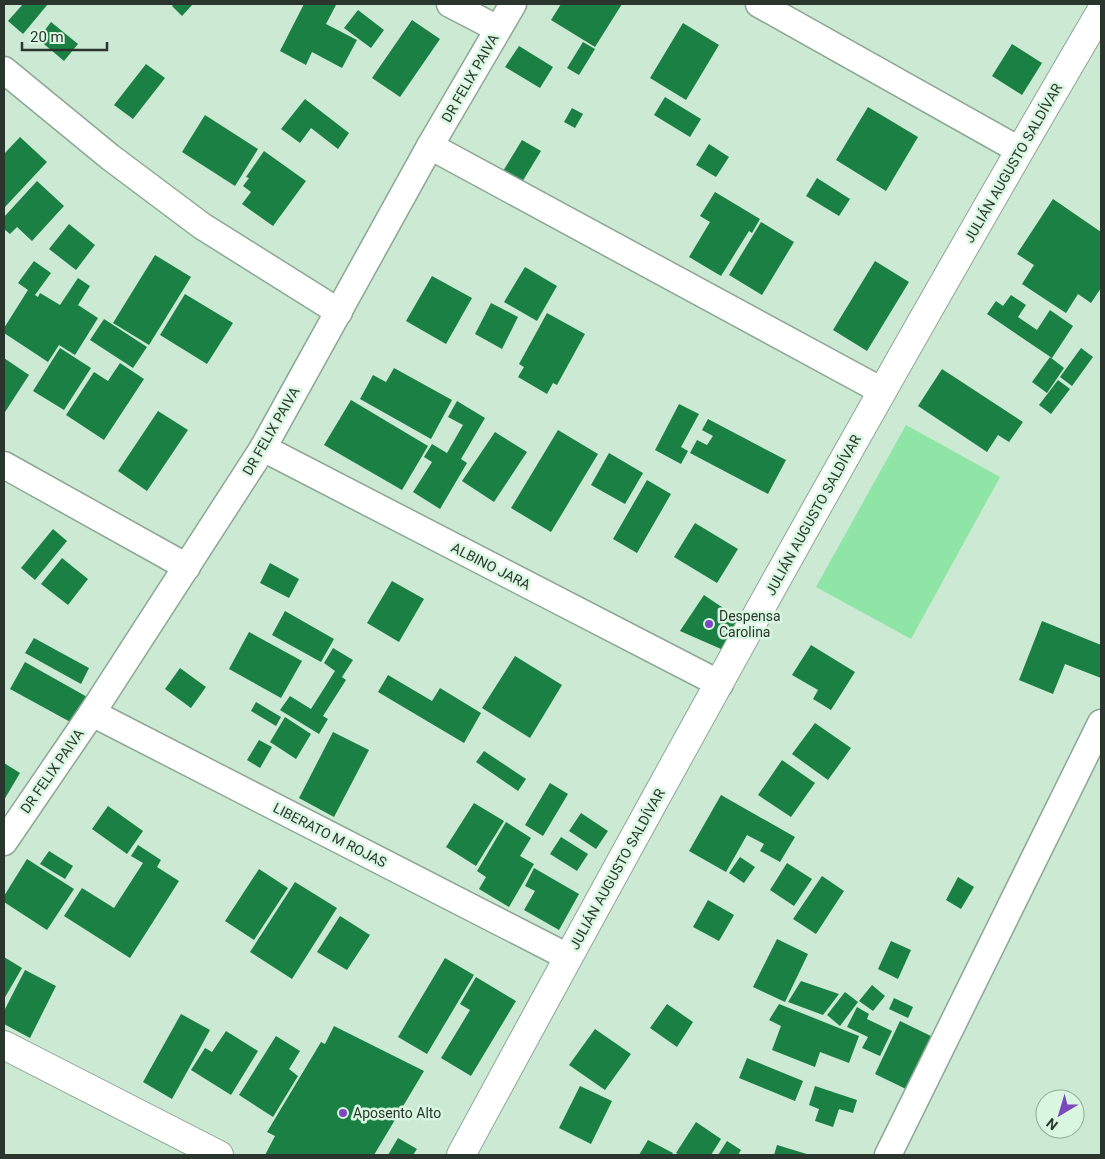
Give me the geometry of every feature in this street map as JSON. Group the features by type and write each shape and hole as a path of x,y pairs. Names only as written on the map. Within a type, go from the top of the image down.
{"street":[{"path":"450,4 498,29"},
{"name":"DR FELIX PAIVA","path":"4,842 92,713 263,448 430,146 514,4"},
{"path":"759,4 1019,150"},
{"name":"JULIÁN AUGUSTO SALDÍVAR","path":"461,1155 568,957 882,391 1019,150 1101,11"},
{"path":"4,70 110,156 202,226 339,312"},
{"path":"430,146 882,391"},
{"name":"ALBINO JARA","path":"263,448 720,684"},
{"path":"4,465 187,567"},
{"name":"LIBERATO M ROJAS","path":"92,713 568,957"},
{"path":"888,1155 1101,723"},
{"path":"4,1045 220,1155"}],"green space":[{"path":"906,425 1000,477 911,639 816,587"}],"building":[{"path":"23,4 48,4 23,34 8,21"},
{"path":"174,4 193,4 182,16 172,6"},
{"path":"304,4 336,5 326,24 357,40 342,68 312,52 306,65 280,51"},
{"path":"561,4 622,4 595,47 551,20"},
{"path":"358,10 384,30 371,48 344,28"},
{"path":"412,20 440,39 400,97 372,78"},
{"path":"51,22 78,44 64,61 38,39"},
{"path":"683,23 719,45 686,100 650,78"},
{"path":"583,42 595,49 579,75 567,68"},
{"path":"1012,44 1042,63 1022,95 992,76"},
{"path":"519,46 553,67 540,88 505,67"},
{"path":"146,64 165,78 133,119 114,105"},
{"path":"665,97 701,119 690,137 654,115"},
{"path":"305,99 349,133 338,149 311,128 300,143 281,129"},
{"path":"868,107 918,137 886,191 836,160"},
{"path":"572,108 583,114 575,128 564,122"},
{"path":"205,115 258,149 235,186 182,152"},
{"path":"20,137 47,162 5,207 4,154"},
{"path":"522,140 541,151 519,187 500,176"},
{"path":"709,144 729,157 716,177 696,165"},
{"path":"264,151 306,181 273,226 242,204 251,192 243,186 249,178 246,177"},
{"path":"817,178 850,199 839,216 806,196"},
{"path":"37,181 64,206 32,241 17,227 10,234 4,229 4,217"},
{"path":"715,192 760,219 752,233 749,231 721,276 689,257 710,222 700,216"},
{"path":"1053,199 1101,232 1101,288 1091,303 1078,294 1066,313 1022,284 1034,265 1017,254"},
{"path":"761,222 794,242 762,295 729,275"},
{"path":"69,224 95,245 76,270 49,249"},
{"path":"155,255 191,277 149,345 113,323"},
{"path":"34,261 51,273 35,295 38,297 40,293 60,305 78,278 90,286 78,305 98,318 75,355 59,345 48,362 4,333 4,328 28,290 18,283"},
{"path":"875,261 909,282 867,351 833,330"},
{"path":"525,267 557,286 537,321 504,302"},
{"path":"432,276 472,298 446,344 406,321"},
{"path":"185,294 233,323 207,364 160,335"},
{"path":"1011,295 1026,305 1018,317 1037,330 1050,310 1073,326 1052,358 987,314 996,301 1003,306"},
{"path":"491,303 518,317 502,349 475,334"},
{"path":"547,313 585,334 557,385 553,383 547,394 518,377 524,367 519,364"},
{"path":"104,319 147,347 133,368 90,340"},
{"path":"60,348 91,368 64,410 33,391"},
{"path":"1081,348 1093,357 1072,386 1060,377"},
{"path":"1050,357 1064,368 1047,393 1032,382"},
{"path":"4,358 29,375 5,412 4,411"},
{"path":"120,363 144,379 104,440 66,415 94,372 108,381"},
{"path":"394,368 452,400 431,439 360,399 373,375 386,382"},
{"path":"942,369 1023,422 1009,442 998,435 987,452 918,406"},
{"path":"1058,380 1070,389 1051,414 1039,405"},
{"path":"351,400 428,446 402,490 324,445"},
{"path":"457,401 485,418 461,459 467,463 440,509 413,492 432,462 424,457 432,444 447,453 463,425 448,417"},
{"path":"679,404 699,414 681,447 688,451 681,464 655,450"},
{"path":"158,411 188,430 147,491 118,471"},
{"path":"708,419 786,460 768,494 690,453 697,440 707,445 713,436 702,430"},
{"path":"558,430 598,454 551,532 511,508"},
{"path":"495,432 527,452 494,502 462,481"},
{"path":"609,453 643,473 625,504 591,485"},
{"path":"647,480 671,494 637,553 613,539"},
{"path":"695,523 738,549 717,583 674,557"},
{"path":"53,529 67,541 35,580 21,568"},
{"path":"62,558 88,579 68,605 41,584"},
{"path":"270,563 299,579 289,598 260,583"},
{"path":"392,581 424,599 399,642 367,623"},
{"name":"Despensa Carolina","path":"704,595 738,618 721,649 680,631"},
{"path":"285,611 334,639 321,662 272,635"},
{"path":"1042,621 1101,645 1101,678 1065,664 1053,694 1019,680"},
{"path":"249,632 302,661 281,698 229,669"},
{"path":"34,638 89,668 81,684 25,653"},
{"path":"811,645 855,672 831,710 813,699 818,690 792,675"},
{"path":"333,648 353,660 342,677 346,680 323,716 328,719 319,734 280,710 290,696 311,709 335,671 324,663"},
{"path":"515,656 562,685 530,738 482,708"},
{"path":"25,662 89,698 74,724 10,689"},
{"path":"180,668 206,687 191,708 165,689"},
{"path":"388,675 432,701 440,688 481,713 464,743 378,692"},
{"path":"256,702 281,717 276,726 251,711"},
{"path":"285,717 311,734 296,759 270,742"},
{"path":"815,723 851,748 828,780 792,754"},
{"path":"333,732 369,750 334,817 299,798"},
{"path":"259,740 272,747 260,768 247,760"},
{"path":"484,751 526,779 518,791 476,762"},
{"path":"782,760 815,783 791,817 758,795"},
{"path":"4,763 20,773 4,800"},
{"path":"550,783 568,794 543,836 525,825"},
{"path":"721,795 795,837 780,862 760,851 764,844 747,835 726,872 689,851"},
{"path":"474,803 504,821 476,866 446,847"},
{"path":"108,806 143,831 127,854 92,829"},
{"path":"581,813 608,831 596,849 569,831"},
{"path":"506,822 531,838 520,856 534,864 509,907 479,889 486,877 477,871"},
{"path":"561,837 588,854 577,871 550,854"},
{"path":"138,845 161,860 157,867 179,881 130,958 64,916 82,888 114,908 143,863 131,856"},
{"path":"49,851 73,866 65,879 40,864"},
{"path":"740,857 755,867 744,883 729,873"},
{"path":"27,859 74,889 47,930 4,902 4,896"},
{"path":"787,863 812,879 794,906 770,890"},
{"path":"534,868 579,894 559,930 524,910 535,891 525,886"},
{"path":"259,869 288,888 254,940 225,921"},
{"path":"822,876 844,891 816,934 793,919"},
{"path":"958,877 974,887 961,909 946,900"},
{"path":"295,882 337,908 292,979 250,952"},
{"path":"708,900 734,915 719,941 693,927"},
{"path":"340,916 370,935 347,970 317,952"},
{"path":"777,939 808,954 785,1002 753,987"},
{"path":"891,941 911,950 898,979 878,969"},
{"path":"4,957 22,968 4,999"},
{"path":"445,958 474,975 427,1054 398,1037"},
{"path":"25,970 56,986 30,1038 4,1024 4,1011"},
{"path":"476,977 516,1001 471,1076 441,1058 470,1010 460,1004"},
{"path":"801,981 839,994 823,1015 788,1002"},
{"path":"872,985 885,996 873,1011 859,1001"},
{"path":"845,992 858,1002 840,1026 827,1015"},
{"path":"894,998 913,1007 908,1018 889,1009"},
{"path":"667,1004 693,1022 677,1047 650,1028"},
{"path":"779,1004 859,1036 849,1063 820,1052 815,1067 772,1050 781,1026 769,1020"},
{"path":"857,1007 869,1014 867,1019 892,1031 880,1056 862,1048 868,1037 847,1027"},
{"path":"181,1014 210,1030 172,1099 143,1082"},
{"path":"900,1021 933,1037 908,1090 875,1074"},
{"name":"Aposento Alto","path":"334,1026 424,1071 374,1155 265,1155 275,1136 267,1132 321,1042 325,1044"},
{"path":"595,1029 631,1054 605,1090 569,1065"},
{"path":"226,1031 258,1051 231,1095 191,1070 205,1048 212,1052"},
{"path":"276,1036 300,1051 289,1069 298,1076 273,1117 239,1095"},
{"path":"747,1058 803,1081 795,1101 739,1078"},
{"path":"580,1086 612,1101 591,1144 559,1128"},
{"path":"815,1086 857,1100 853,1113 839,1109 833,1127 815,1121 819,1109 809,1105"},
{"path":"696,1122 721,1139 711,1155 680,1155 676,1153"},
{"path":"398,1138 417,1149 413,1155 388,1155"},
{"path":"648,1140 673,1153 672,1155 639,1155"},
{"path":"727,1141 741,1150 738,1155 718,1155"},
{"path":"777,1145 810,1155 774,1155"}],"place":[{"name":"Despensa Carolina","path":"709,624"},
{"name":"Aposento Alto","path":"343,1113"}]}
